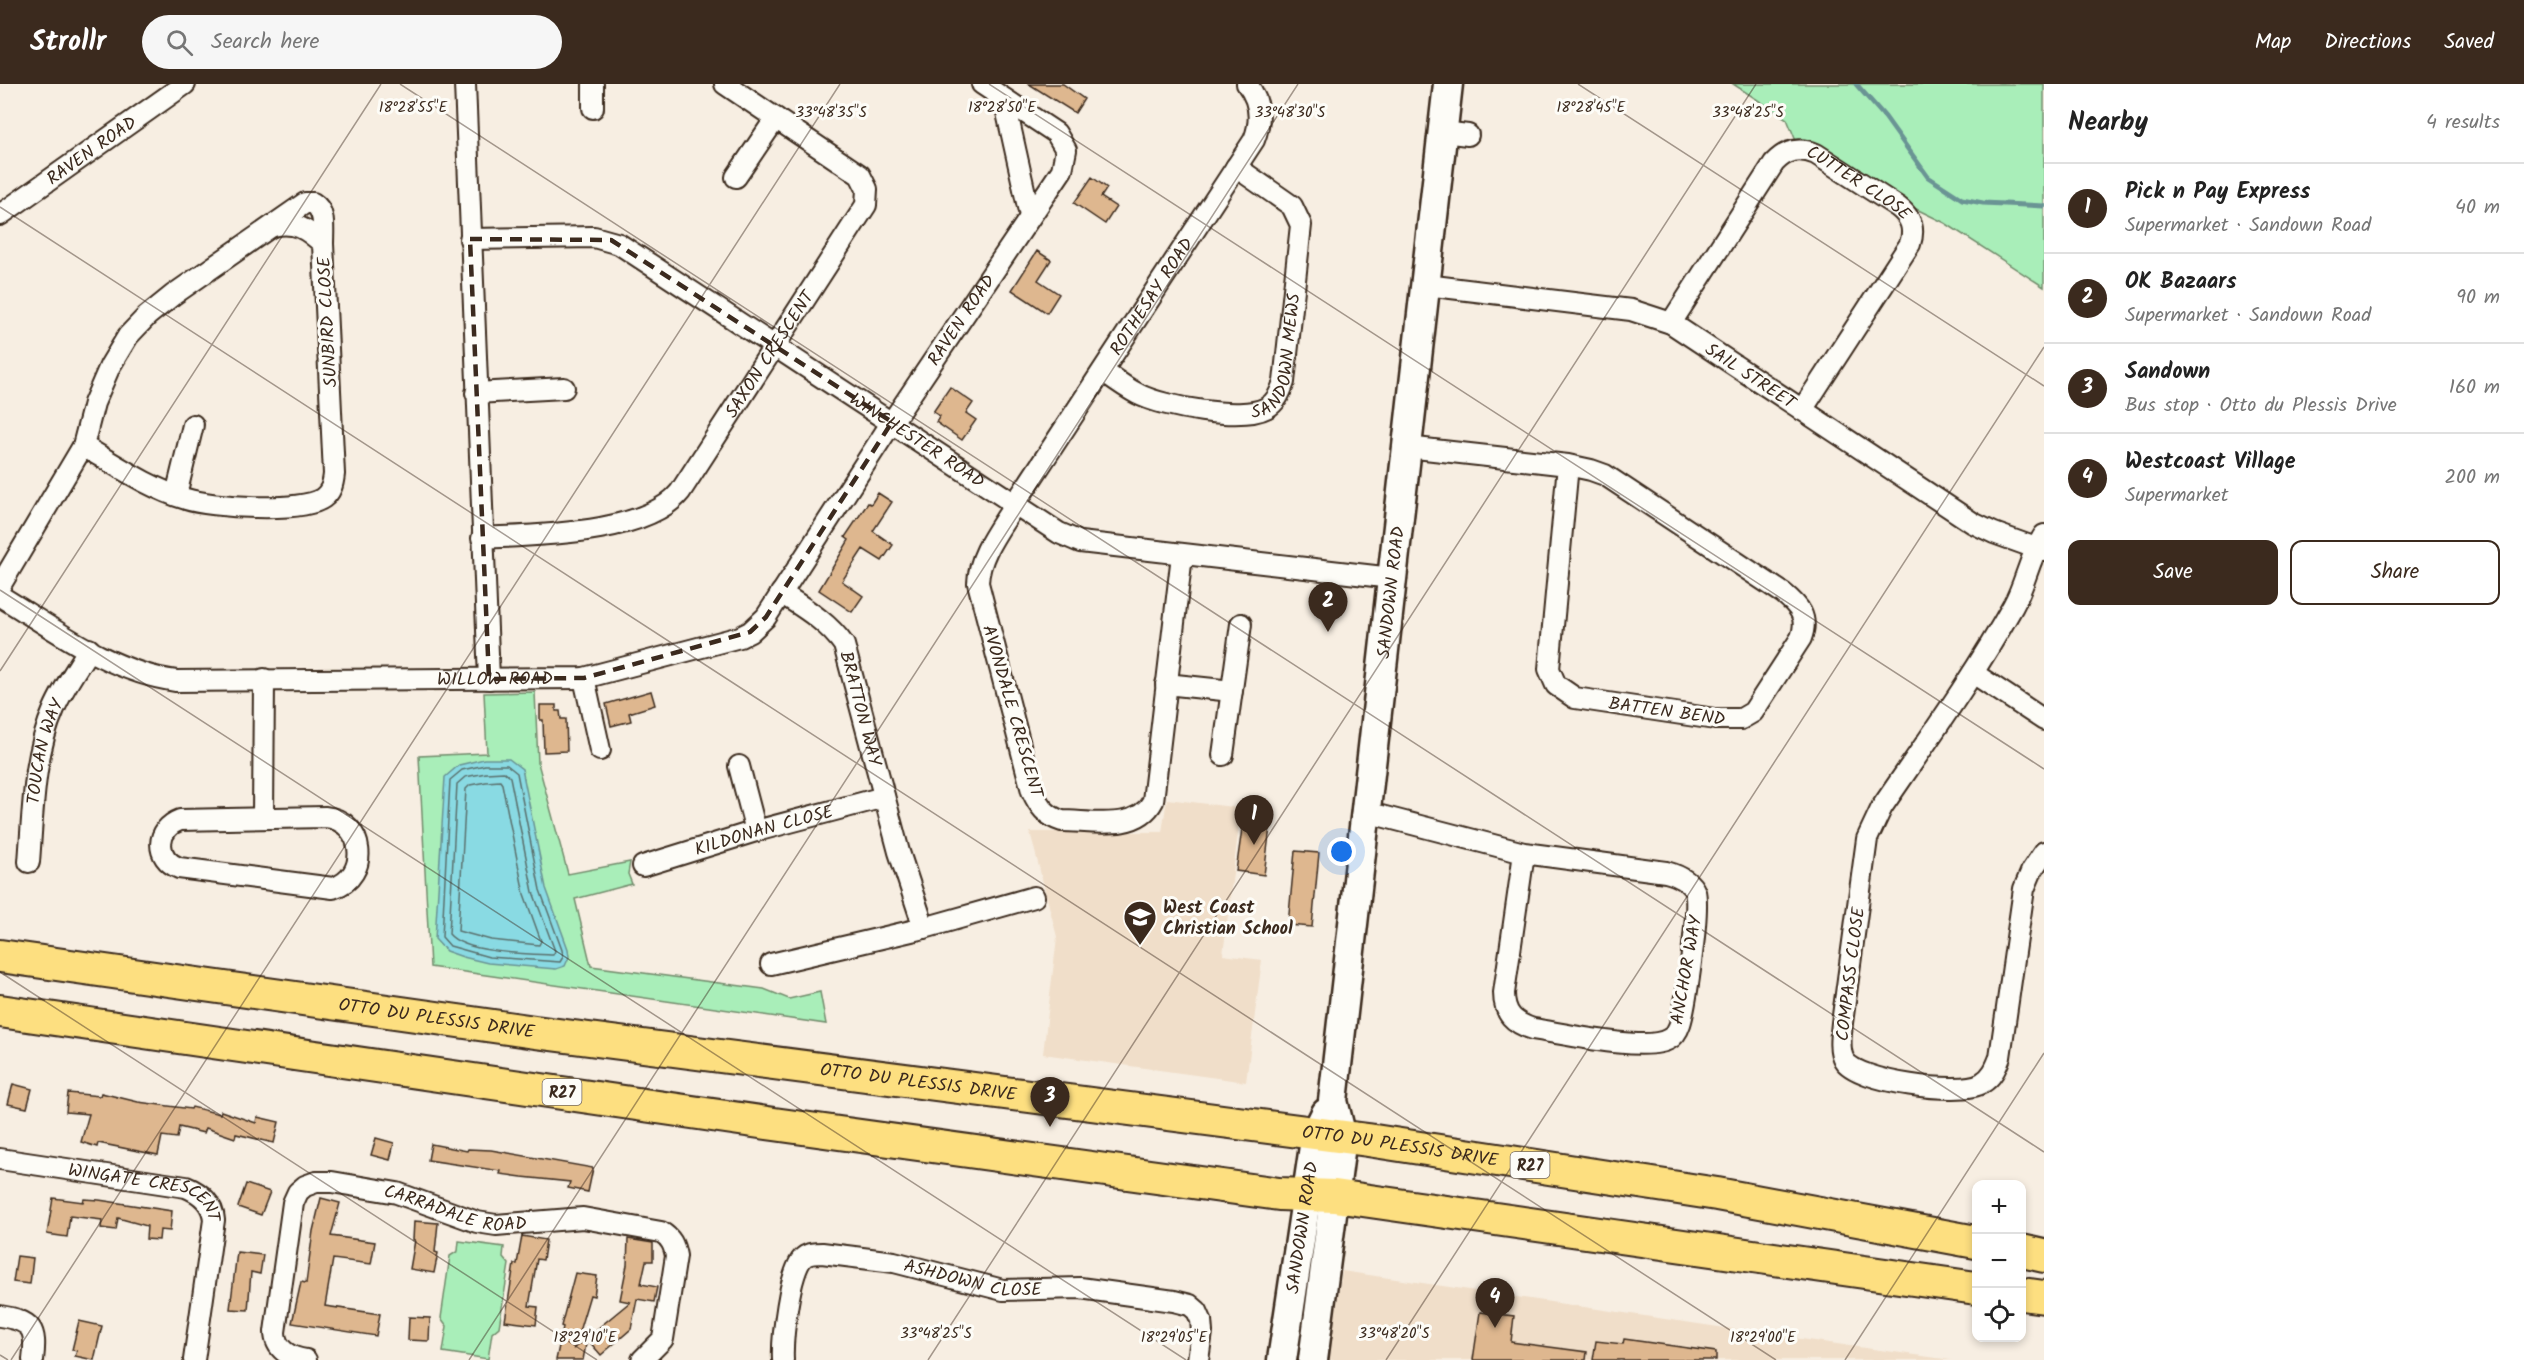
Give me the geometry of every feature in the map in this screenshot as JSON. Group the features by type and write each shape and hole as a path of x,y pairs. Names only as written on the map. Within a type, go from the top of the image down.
{"main road":[{"name":"OTTO DU PLESSIS DRIVE","path":"0,956 535,1032 1329,1135 1717,1194 1972,1241"},
{"name":"R27","path":"0,1011 797,1127 1279,1194 1321,1195 1972,1287"},
{"path":"2026,1252 2044,1256"},
{"path":"2026,1295 2044,1297"}],"street":[{"name":"RAVEN ROAD","path":"0,216 185,84"},
{"path":"465,84 489,679"},
{"path":"593,84 593,108"},
{"name":"SAXON CRESCENT","path":"482,538 574,533 640,518 669,505 680,492 862,213 868,197 865,182 860,175 725,84"},
{"name":"RAVEN ROAD","path":"892,422 1062,170 1066,150 1056,133 982,84"},
{"name":"ROTHESAY ROAD","path":"1015,504 1236,168 1258,130 1259,108 1247,84"},
{"name":"SANDOWN ROAD","path":"1313,1360 1321,1195 1407,447 1426,285 1455,133 1448,84"},
{"path":"1004,99 1030,216"},
{"path":"736,177 776,118"},
{"name":"CUTTER CLOSE","path":"1671,322 1774,163 1786,153 1802,150 1816,154 1898,207 1909,218 1912,225 1910,244 1802,410"},
{"name":"SANDOWN MEWS","path":"1103,371 1137,394 1170,406 1243,414 1268,407 1278,396 1284,382 1301,225 1292,206 1236,168"},
{"name":"SUNBIRD CLOSE","path":"0,586 83,446 94,403 110,366 128,336 147,316 173,295 273,226 300,225 323,244 334,474 330,491 322,499 308,505 208,505 155,487 83,446"},
{"name":"WINCHESTER ROAD","path":"470,238 594,237 611,240 1059,533 1080,542 1392,578"},
{"name":"SAIL STREET","path":"1426,285 1631,310 1671,322 1973,523 1994,533 2041,544"},
{"path":"476,393 564,388"},
{"name":"WILLOW ROAD","path":"0,596 119,666 155,678 198,681 584,678 740,637 759,625 892,422"},
{"path":"176,495 193,425"},
{"name":"BATTEN BEND","path":"1407,447 1568,465 1591,470 1614,481 1783,593 1796,603 1805,628 1801,638 1753,712 1741,719 1715,719 1575,698 1556,685 1549,669 1568,465"},
{"name":"AVONDALE CRESCENT","path":"1015,504 982,558 978,570 978,583 1032,791 1046,813 1062,821 1136,819 1147,810 1155,796 1182,555"},
{"name":"COMPASS CLOSE","path":"2041,544 2014,605 1973,673 1882,807 1867,839 1842,1023 1841,1052 1849,1065 1866,1075 1888,1081 1953,1088 1972,1087 1990,1077 2000,1057 2018,918 2024,890 2032,870 2044,852"},
{"name":"BRATTON WAY","path":"781,593 821,620 834,631 844,645 899,852 924,928"},
{"path":"1223,755 1241,624"},
{"name":"TOUCAN WAY","path":"29,862 36,783 46,729 54,707 89,649"},
{"path":"1973,673 2044,720"},
{"path":"584,678 600,750"},
{"path":"263,818 264,679"},
{"path":"1166,684 1232,691"},
{"path":"739,766 756,831"},
{"name":"KILDONAN CLOSE","path":"643,866 756,831 884,797"},
{"name":"ANCHOR WAY","path":"1366,812 1524,853 1666,872 1678,876 1692,887 1697,906 1682,1015 1673,1036 1662,1042 1633,1044 1533,1029 1513,1020 1506,1008 1504,993 1524,853"},
{"path":"325,817 345,824 355,836 357,844 357,864 352,876 340,886 324,889 179,868 168,862 162,851 161,838 164,832 168,826 180,820 263,818 325,817"},
{"path":"771,964 924,928 1034,897"},
{"name":"WINGATE CRESCENT","path":"0,1159 186,1187 194,1190 206,1200 214,1220 194,1360"},
{"name":"CARRADALE ROAD","path":"306,1360 297,1359 284,1352 275,1339 275,1332 293,1203 298,1192 316,1182 397,1193 477,1222 496,1225 583,1218 661,1232 668,1236 675,1246 676,1256 666,1328 658,1347 642,1360"},
{"name":"SANDOWN ROAD","path":"1282,1360 1321,1195"},
{"name":"ASHDOWN CLOSE","path":"783,1360 791,1290 797,1266 811,1253 822,1253 894,1262 1003,1290 1080,1288 1190,1305 1197,1311 1201,1320 1202,1332 1198,1360"},
{"path":"0,1316 22,1321 31,1329 36,1338 33,1360"}],"highlighted area":[{"path":"470,239 611,240 892,422 766,617 750,632 584,678 489,679"}],"shaded area":[{"name":"West Coast Christian School","path":"1167,799 1241,808 1223,955 1262,960 1246,1082 1043,1054 1057,937 1030,832 1162,832"},
{"path":"1342,1271 1752,1332 1951,1360 1328,1360"}],"green space":[{"path":"1733,84 2044,84 2044,287 1945,223 1908,205 1796,141 1787,119"},
{"path":"535,692 538,763 568,874 630,862 628,874 632,884 575,899 591,966 764,989 789,999 820,992 826,1024 430,967 419,756 487,753 484,693"},
{"path":"459,1241 504,1247 503,1257 509,1264 499,1327 492,1333 488,1359 443,1352 447,1326 441,1318 450,1256 458,1251"}],"water":[{"path":"484,759 509,759 522,769 546,888 568,949 569,957 565,966 556,969 488,963 446,951 435,939 445,777 459,765"}],"building":[{"path":"1029,84 1063,84 1084,99 1075,113"},
{"path":"1092,177 1107,188 1101,197 1116,207 1105,224 1074,203"},
{"path":"1037,251 1051,260 1038,280 1059,294 1047,313 1012,290"},
{"path":"950,387 973,403 966,413 976,420 962,440 936,422 940,416 933,412"},
{"path":"878,493 892,502 873,531 893,545 882,561 863,549 842,581 863,596 852,612 819,590 849,540 845,537 868,503 871,504"},
{"path":"651,691 655,705 629,713 631,721 611,726 606,704"},
{"path":"540,705 556,705 556,711 560,711 561,719 566,719 567,751 544,752"},
{"path":"1244,815 1271,819 1264,875 1236,871"},
{"path":"1295,851 1319,853 1312,927 1288,925"},
{"path":"13,1084 32,1089 27,1108 8,1104"},
{"path":"68,1093 100,1096 101,1093 138,1102 191,1109 192,1107 220,1114 221,1111 256,1123 257,1117 279,1122 274,1143 236,1134 235,1138 206,1128 204,1133 179,1127 177,1138 162,1136 158,1155 98,1143 97,1147 81,1142 89,1114 66,1112"},
{"path":"376,1138 394,1143 390,1160 371,1155"},
{"path":"431,1144 467,1151 468,1149 491,1150 593,1168 588,1192 568,1188 570,1182 500,1174 501,1171 428,1160"},
{"path":"246,1184 270,1192 261,1215 238,1207"},
{"path":"53,1198 83,1202 84,1199 99,1200 172,1211 170,1231 160,1230 159,1240 146,1239 147,1226 118,1218 116,1230 101,1228 102,1220 70,1216 67,1237 47,1234"},
{"path":"321,1198 340,1203 331,1236 375,1242 371,1264 333,1259 325,1306 380,1314 376,1336 292,1323 301,1282 306,1283 313,1231"},
{"path":"414,1221 438,1223 435,1252 438,1253 434,1273 410,1269 415,1240 413,1240"},
{"path":"522,1236 546,1240 543,1260 537,1259 529,1306 538,1307 536,1325 505,1321 514,1264 517,1264"},
{"path":"628,1239 653,1243 653,1261 646,1261 641,1284 657,1287 654,1302 637,1299 631,1329 601,1355 587,1339 583,1360 556,1360 563,1327 561,1326 575,1273 597,1276 594,1296 590,1295 574,1348 630,1302 620,1300 627,1265"},
{"path":"237,1252 263,1255 260,1274 251,1272 248,1310 230,1309"},
{"path":"17,1256 33,1258 30,1284 13,1282"},
{"path":"1480,1312 1514,1316 1511,1342 1587,1352 1586,1360 1473,1360"},
{"path":"409,1317 430,1318 429,1341 408,1340"},
{"path":"79,1321 102,1326 94,1360 75,1356 77,1351 72,1350"},
{"path":"1624,1339 1716,1352 1716,1360 1593,1360 1596,1341 1623,1344"}],"waterway":[{"path":"1856,84 1885,117 1928,177 1962,199 1983,203 2044,206"}],"place":[{"name":"OK Bazaars","path":"1328,632"},
{"name":"Pick n Pay Express","path":"1254,845"},
{"name":"West Coast Christian School","path":"1140,946"},
{"name":"Sandown","path":"1050,1127"},
{"name":"Westcoast Village","path":"1495,1328"}]}
